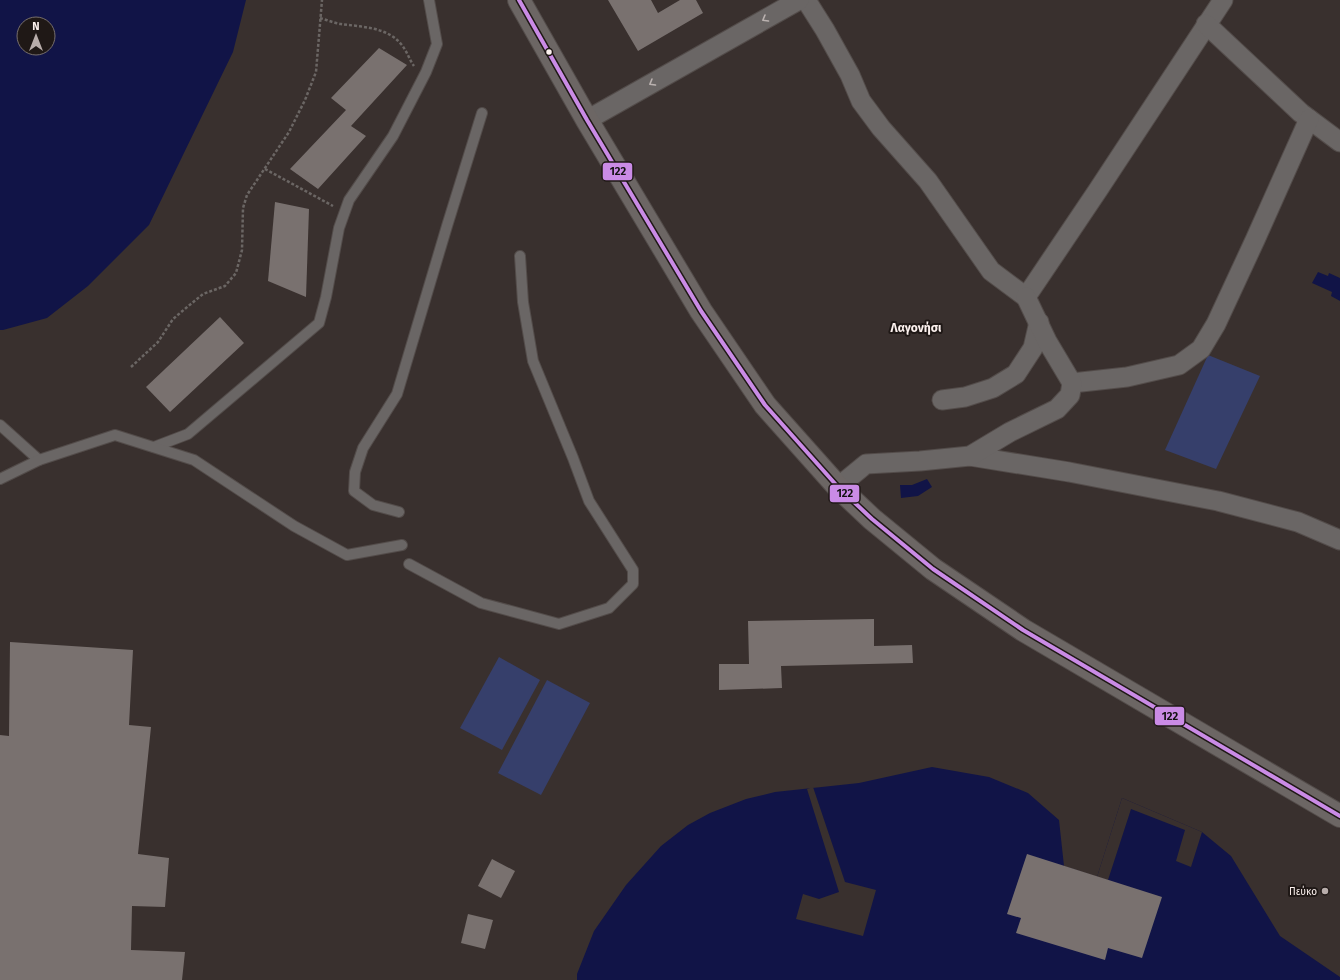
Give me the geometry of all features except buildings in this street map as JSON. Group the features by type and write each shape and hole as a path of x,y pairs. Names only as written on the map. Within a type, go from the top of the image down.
{"main road":[{"path":"519,0 587,120 701,311 765,405 838,487 872,519 933,569 1023,630 1340,816"}],"street":[{"path":"587,120 799,0"},
{"path":"806,0 850,75 865,107 881,128 928,181 991,271 1026,297 1047,340 1072,383 1070,395 1057,410 1010,432 970,456"},
{"path":"1026,297 1223,0"},
{"path":"1206,24 1309,119 1340,142"},
{"path":"1072,383 1127,377 1179,365 1201,349 1216,324 1309,119"},
{"path":"942,400 965,397 994,388 1016,374 1032,348 1038,322"},
{"path":"838,487 866,464 970,456 1069,472 1218,501 1298,522 1340,540"}],"lane":[{"path":"154,447 188,434 319,323 326,297 339,228 349,200 393,136 426,72 437,44 429,0"},
{"path":"398,512 373,505 354,491 355,472 363,448 397,394 444,234 482,113"},
{"path":"409,564 481,603 559,624 610,608 633,584 633,570 589,501 533,361 523,302 520,256"},
{"path":"0,425 39,460"},
{"path":"0,480 39,460 115,436 194,460 294,526 347,555 402,545"}],"path":[{"path":"131,368 158,342 174,319 186,308 203,294 225,286 236,273 242,250 243,208 247,195 289,132 305,100 316,72 322,0"},
{"path":"320,18 341,24 368,26 392,37 402,45 409,60 416,68 426,72"},
{"path":"265,169 345,212"}],"shaded area":[{"path":"0,0 246,0 233,52 149,225 88,286 47,318 0,330"},
{"path":"1318,272 1328,276 1329,273 1340,278 1340,301 1331,296 1332,292 1312,283"},
{"path":"1208,355 1260,376 1216,469 1165,450"},
{"path":"927,479 932,487 918,496 901,498 900,485 912,485"},
{"path":"499,657 540,680 502,750 460,728"},
{"path":"547,680 590,703 541,795 498,773"},
{"path":"932,767 989,777 1028,793 1059,820 1064,866 1097,877 1122,798 1202,832 1231,856 1280,936 1340,977 1340,980 577,980 577,974 594,931 626,885 661,846 688,825 710,813 746,799 775,792 859,783"}],"pier":[{"path":"813,787 845,882 876,890 863,936 796,919 803,894 819,899 839,892 807,789"},
{"path":"1122,798 1202,832 1191,867 1176,861 1185,830 1131,809 1108,880 1097,877"}],"transit line":[{"name":"122","path":"519,0 587,120 701,311 765,405 838,487 872,519 933,569 1023,630 1340,816"}],"place":[{"name":"Πεύκο","path":"1325,891"}],"district":[{"name":"Λαγονήσι","path":"916,328"}]}
